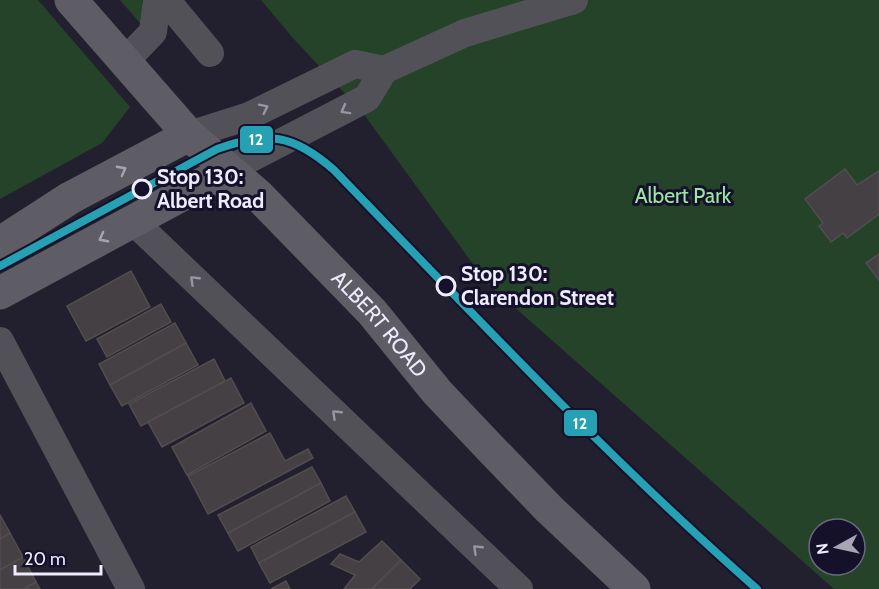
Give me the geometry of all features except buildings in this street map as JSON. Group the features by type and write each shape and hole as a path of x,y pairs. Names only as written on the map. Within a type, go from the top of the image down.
{"main road":[{"name":"ALBERT ROAD","path":"71,0 189,135 259,196 372,312 437,392 498,457 634,589"},
{"path":"0,243 70,198 189,135"},
{"path":"0,293 228,170"}],"street":[{"path":"125,61 153,32 157,0"},
{"path":"166,0 210,53"},
{"path":"228,170 368,98 384,70 465,33 574,0"},
{"path":"189,135 249,116 356,63 384,70"},
{"path":"133,221 519,589"},
{"path":"0,341 130,589"}],"green space":[{"path":"0,0 38,0 130,107 102,143 0,199"},
{"path":"120,0 142,0 146,30"},
{"name":"Albert Park","path":"261,0 879,0 879,589 834,589 820,577 867,577 867,517 807,517 807,565 486,282 363,113"}],"transit line":[{"name":"12","path":"0,266 217,149 235,143 266,138 292,143 306,149 334,170 594,437 757,589"}],"place":[{"name":"Stop 130: Albert Road","path":"142,189"},
{"name":"Stop 130: Clarendon Street","path":"446,286"}]}
